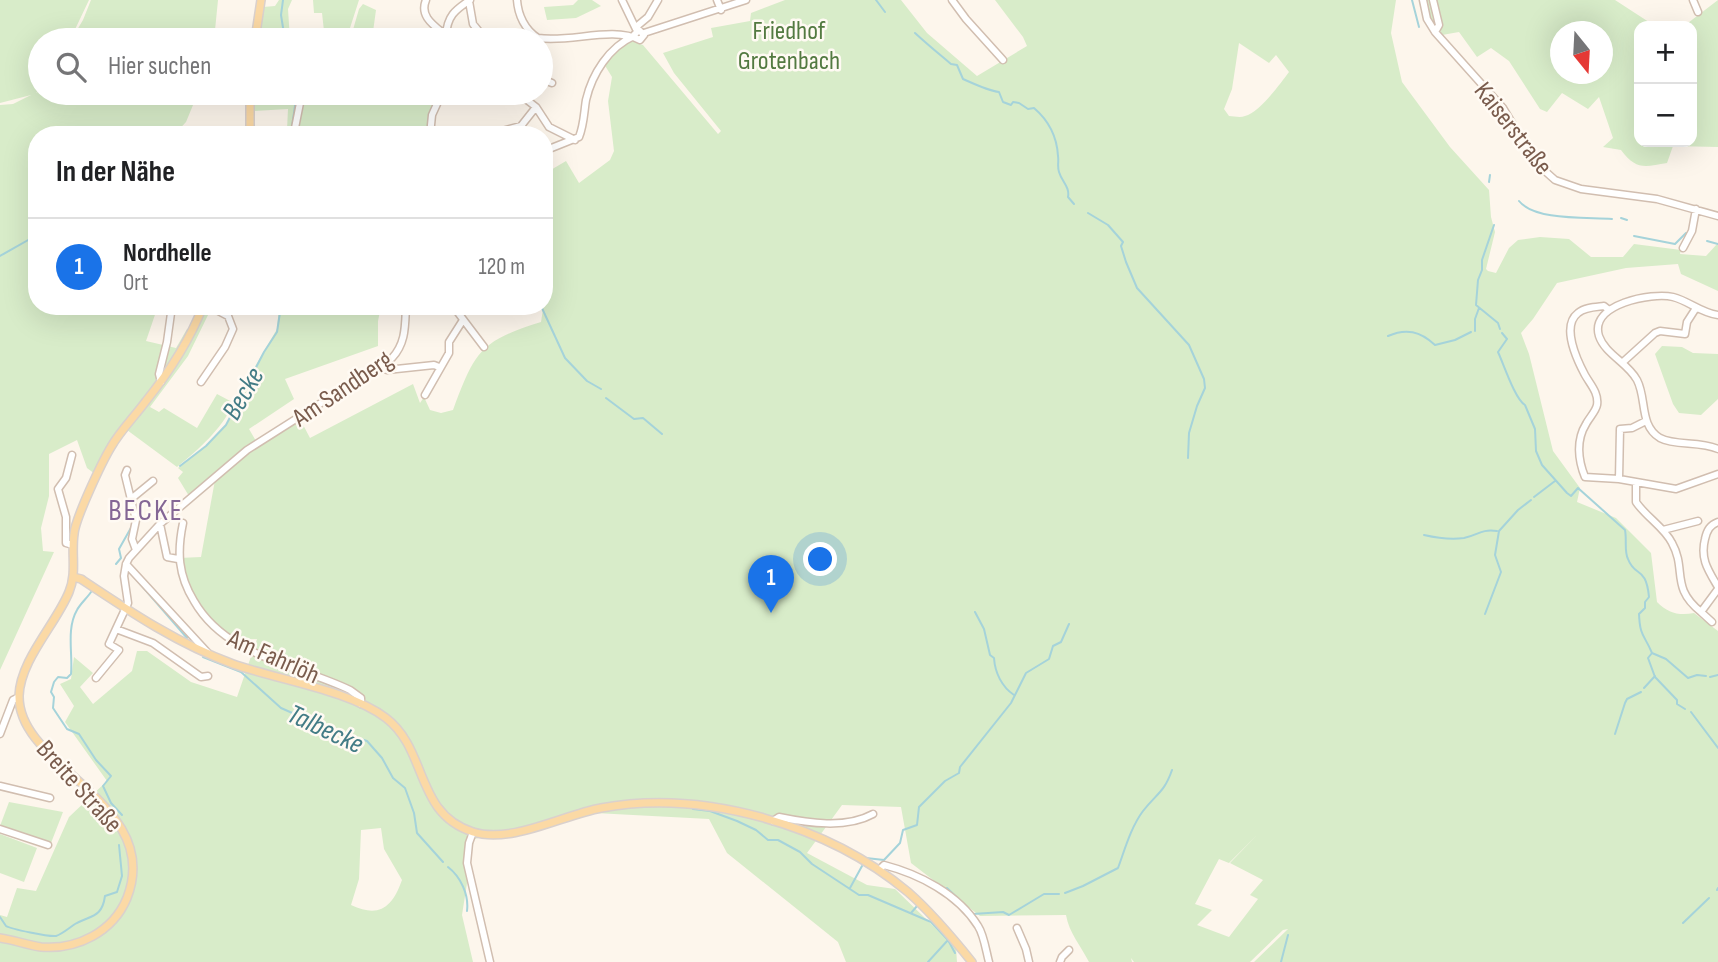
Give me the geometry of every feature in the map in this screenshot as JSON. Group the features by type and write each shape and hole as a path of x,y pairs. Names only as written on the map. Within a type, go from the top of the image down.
{"main road":[{"path":"257,28 261,0"},
{"path":"250,105 250,126"},
{"path":"19,697 23,675 59,612 74,577 75,527 111,446 187,344 199,315"},
{"path":"74,577 126,610 211,656 361,704 388,720 399,731 410,749 429,796 440,811 473,832 486,835 509,833 600,808 638,803 706,807 773,821 826,841 879,870 908,892 943,926 972,962"},
{"name":"Breite Straße","path":"0,938 44,947 85,941 116,917 127,897 132,872 129,847 120,825 33,734 24,719 19,697"}],"street":[{"path":"426,0 426,18 438,28"},
{"path":"448,28 448,19 452,13 470,0 473,24 476,28"},
{"path":"517,0 518,10 527,28"},
{"path":"622,0 637,32"},
{"path":"553,148 575,140 581,132 588,95 601,64 619,45 637,32 658,0"},
{"path":"717,0 721,10"},
{"path":"553,37 637,32 721,10 746,0"},
{"path":"953,0 966,19 1003,60"},
{"name":"Kaiserstraße","path":"1423,0 1427,19 1435,32 1503,108 1536,163 1547,175 1566,185 1657,199 1718,216"},
{"path":"1433,0 1439,25 1435,32"},
{"path":"1693,0 1698,12"},
{"path":"294,126 298,122 300,105"},
{"path":"431,126 437,105"},
{"path":"533,105 549,126"},
{"path":"521,126 536,107"},
{"path":"553,129 575,140"},
{"path":"1683,248 1692,231 1696,209"},
{"path":"1718,315 1667,296 1644,298 1609,310 1598,322 1604,346 1635,376 1641,388 1646,421 1655,433 1665,440 1707,444 1718,449"},
{"path":"1609,310 1604,306 1583,310 1574,317 1571,327 1579,360 1596,395 1597,406 1580,438 1579,458 1585,477 1676,489 1718,474"},
{"path":"1623,362 1660,331 1685,334 1687,322 1696,308"},
{"path":"161,382 159,374 172,315"},
{"path":"201,382 233,329 226,315"},
{"name":"Am Sandberg","path":"160,524 247,450 381,366 400,350 405,336 406,315"},
{"path":"459,315 484,347"},
{"path":"425,395 449,353 450,342 463,320"},
{"path":"381,366 387,370 434,365 439,367"},
{"path":"1619,480 1620,429 1632,428 1646,421"},
{"path":"72,455 66,478 58,489 66,517 66,543 73,544"},
{"path":"127,470 125,475 136,520 131,539 136,550"},
{"path":"131,499 153,481"},
{"path":"1636,484 1636,502 1675,548 1682,590 1690,603 1712,622"},
{"path":"1662,530 1698,521"},
{"path":"1701,612 1718,588 1705,566 1702,554 1707,531 1711,525 1718,522"},
{"name":"Am Fahrlöh","path":"183,523 178,559 183,579 199,610 222,635 244,648 350,690 361,698 361,704"},
{"path":"96,678 119,650 109,643 126,610 126,564 160,524"},
{"name":"Am Fahrlöh","path":"160,524 167,557 178,559"},
{"path":"126,564 211,656"},
{"path":"116,629 153,643 201,677 208,676"},
{"path":"0,734 13,700 19,697"},
{"path":"0,786 50,797"},
{"path":"773,821 779,817 826,823 863,819 873,814"},
{"path":"0,829 48,845"},
{"path":"473,832 467,863 490,962"},
{"path":"879,870 884,865 911,875 938,887 958,903 980,928 989,962"},
{"path":"1017,928 1029,962"},
{"path":"1060,962 1069,950"}],"green space":[{"path":"0,0 89,0 76,28 28,28 28,96 0,103"},
{"path":"91,0 218,0 215,28 78,28"},
{"path":"279,0 292,0 288,9 289,28 259,28 263,7 275,6"},
{"path":"313,0 359,0 350,28 324,28 322,13 314,13"},
{"path":"578,0 592,0 601,6 576,18 547,20 544,7 573,5"},
{"name":"Friedhof Grotenbach","path":"785,0 901,0 927,33 977,76 1027,46 995,0 1396,0 1391,33 1402,82 1450,147 1489,190 1495,232 1486,269 1488,271 1496,273 1509,248 1518,240 1540,237 1569,239 1591,257 1623,257 1634,244 1681,250 1680,254 1706,256 1718,243 1718,291 1681,274 1678,264 1626,268 1557,283 1521,333 1529,354 1553,451 1580,488 1577,502 1616,518 1651,553 1657,602 1674,613 1694,613 1718,631 1718,962 1254,962 1288,929 1283,930 1250,962 1134,962 1131,958 1132,962 1089,962 1072,934 1066,915 980,916 911,863 901,807 842,805 807,853 867,885 895,889 956,948 957,962 846,962 838,942 727,853 709,819 595,813 474,839 462,915 473,962 0,962 0,915 7,917 17,888 36,891 69,817 107,781 65,722 74,706 60,684 71,679 74,657 93,673 80,687 93,704 132,671 137,651 147,651 191,682 237,697 257,639 235,640 214,625 188,591 179,558 201,557 215,480 249,452 300,419 310,438 413,384 420,403 424,397 430,410 441,413 453,410 467,374 482,351 505,335 541,322 542,315 553,315 553,169 566,161 579,183 610,160 614,151 608,101 612,77 604,64 620,47 631,41 643,45 718,134 721,131 674,73 663,53 713,37 711,28 750,21 751,13","holes":["1239,43 1269,63 1276,55 1289,72 1257,110 1243,117 1229,116 1224,109 1232,89","381,828 384,849 402,880 389,904 369,911 351,905 359,879 361,830","1257,835 1230,863 1263,880 1250,895 1258,899 1229,937 1197,925 1212,910 1195,904 1219,859 1229,863"]},
{"path":"1423,0 1615,0 1647,21 1634,21 1634,147 1673,147 1667,163 1641,166 1631,161 1621,150 1603,147 1613,138 1599,97 1588,109 1562,93 1547,112 1540,109 1509,61 1491,48 1477,57 1459,32 1442,35 1435,32"},
{"path":"1718,0 1718,147 1697,147 1697,21 1691,21"},
{"path":"363,4 376,10 374,28 353,28"},
{"path":"28,96 28,105 193,105 182,126 28,126 28,315 155,315 146,341 176,348 187,329 189,330 180,349 109,444 95,474 87,468 77,440 49,454 49,496 41,528 43,551 54,552 0,670 0,105 13,104"},
{"path":"255,105 297,105 294,126 287,126 288,109 254,111"},
{"path":"303,105 437,105 432,126 298,126"},
{"path":"202,315 208,315 188,356 150,407 159,412 164,408 197,428 217,394 234,403 216,431 177,467 127,430 170,373"},
{"path":"278,315 379,315 378,346 285,379 294,399 249,429 256,441 189,496 178,478 183,472 178,468 206,446 227,424 246,382 277,329"},
{"path":"1662,346 1682,347 1693,353 1718,354 1718,399 1701,415 1679,413 1673,404 1655,354"},
{"path":"9,802 63,812 51,843 0,826"},
{"path":"0,834 37,848 24,882 0,873"}],"waterway":[{"name":"Becke","path":"283,0 283,28"},
{"path":"876,0 885,12"},
{"path":"1412,0 1419,27"},
{"path":"915,33 951,64 957,65 963,79 999,92 1003,102 1011,105 1013,102 1019,103 1028,109 1034,108 1039,113 1054,136 1059,172 1067,187 1068,197 1074,204"},
{"name":"Becke","path":"292,126 295,105"},
{"path":"1489,182 1490,175"},
{"path":"1519,201 1537,212 1549,215 1612,219"},
{"path":"1088,213 1108,225 1123,242 1121,246 1137,288 1189,345 1204,379 1205,388 1189,433 1188,458"},
{"path":"1621,218 1627,220"},
{"path":"1494,225 1482,260 1476,305 1498,323 1500,329"},
{"path":"1634,236 1675,244 1686,233"},
{"path":"0,256 28,240"},
{"path":"1707,241 1718,244"},
{"path":"1475,331 1479,308"},
{"name":"Becke","path":"180,466 206,446 226,425 277,332 280,315"},
{"path":"545,315 565,358 587,381 601,389"},
{"path":"1388,336 1413,332 1435,345 1471,332"},
{"path":"1502,333 1507,339 1498,352 1535,429 1536,451 1542,465 1567,493 1571,496 1578,488 1625,530 1628,559 1643,576 1648,587 1649,597 1645,608 1639,614 1641,631 1652,653 1648,658 1655,677 1677,700 1677,704 1685,709"},
{"path":"606,398 634,419 643,418 662,434"},
{"path":"1534,497 1555,481"},
{"path":"1485,614 1501,572 1495,555 1499,531 1531,500"},
{"name":"Becke","path":"116,564 121,558 119,549 132,526"},
{"path":"1424,535 1459,539 1497,531"},
{"name":"Talbecke","path":"129,571 187,638"},
{"path":"91,592 74,617 71,633 71,674 67,678 58,677 54,682 51,692 54,697 53,708 67,729 79,734 96,760 111,776 103,786 111,803 122,815"},
{"path":"975,612 984,629 990,655 994,658 1000,679 1014,695"},
{"path":"866,858 884,860 900,843 903,830 917,825 919,807 945,781 959,773 960,767 1011,703 1026,673 1049,659 1053,646 1061,642 1069,624"},
{"path":"1652,653 1666,659 1688,678 1706,676"},
{"name":"Talbecke","path":"203,657 241,672 281,708 324,727 367,741 382,758 393,778 405,788 414,813 417,833 443,862"},
{"path":"1710,677 1718,675"},
{"path":"1644,688 1655,676"},
{"path":"1615,734 1627,699 1641,692"},
{"path":"1691,712 1718,748"},
{"path":"1065,893 1118,868 1135,824 1163,788 1172,770"},
{"path":"693,809 710,811 756,830 768,840 778,840 800,852 812,864 859,895 868,895 931,922 948,940 955,953"},
{"path":"0,917 6,926 56,936 95,915 104,903 105,896 117,892 122,876 119,845"},
{"path":"850,888 862,866"},
{"name":"Talbecke","path":"448,867 463,887 467,911"},
{"path":"947,888 967,907"},
{"path":"973,914 1003,912 1009,915 1044,894 1059,894"},
{"path":"1683,923 1709,898"},
{"path":"911,913 917,906"},
{"path":"1281,962 1288,935"},
{"path":"928,962 948,940"}],"place":[{"name":"Nordhelle","path":"771,613"}],"district":[{"name":"BECKE","path":"146,510"}]}
